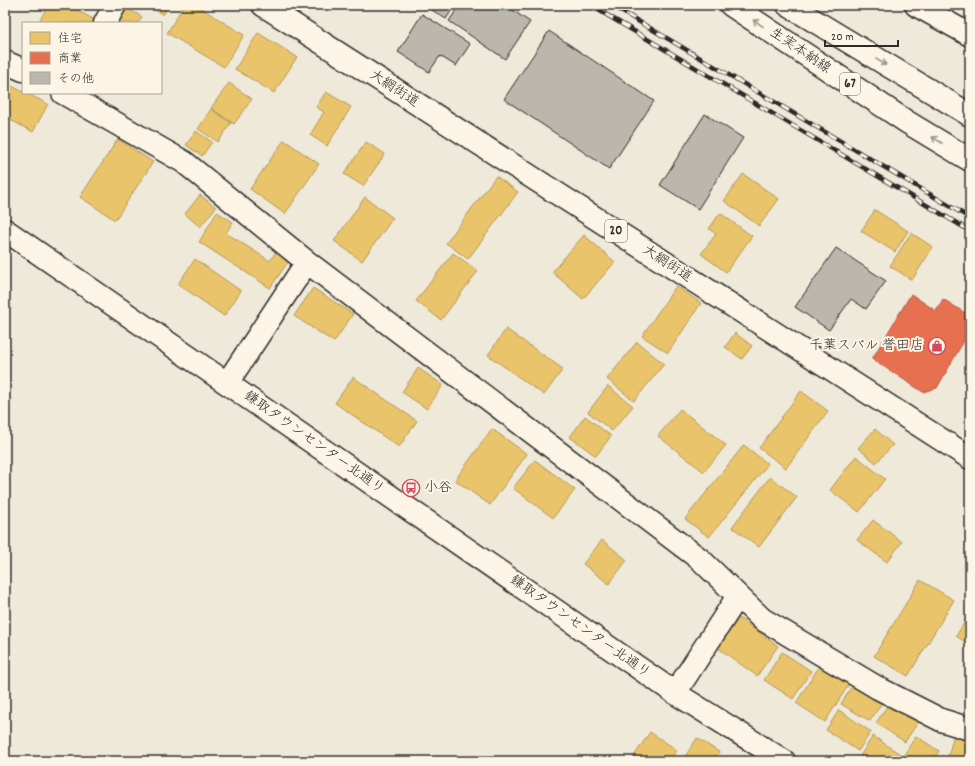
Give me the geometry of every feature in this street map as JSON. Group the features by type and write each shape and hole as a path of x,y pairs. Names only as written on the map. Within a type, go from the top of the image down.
{"street":[{"path":"106,22 115,5"},
{"name":"大網街道","path":"263,5 970,458"},
{"name":"生実本納線","path":"731,5 907,122 970,160"},
{"name":"67","path":"788,5 970,115"},
{"path":"916,5 970,35"},
{"path":"5,62 22,70"},
{"path":"67,94 184,162 308,262 701,560 762,619 878,688 941,720 970,729"},
{"name":"鎌取タウンセンター北通り","path":"5,230 675,693 784,761"},
{"path":"227,383 308,262"},
{"path":"675,693 738,596"}],"building: 住宅":[{"path":"49,5 67,5 95,20 94,22 39,21"},
{"path":"148,5 169,5 163,15"},
{"path":"184,5 196,5 244,35 224,67 167,33"},
{"path":"124,6 142,17 139,22 120,22 115,19"},
{"path":"258,33 297,57 274,93 235,69"},
{"path":"5,82 22,91 22,94 28,94 48,104 33,132 5,117"},
{"path":"229,83 252,99 234,124 211,108"},
{"path":"326,92 351,107 327,146 310,135 324,112 316,107"},
{"path":"211,109 231,123 218,142 198,129"},
{"path":"196,131 212,142 202,156 186,145"},
{"path":"118,139 153,162 115,220 80,197"},
{"path":"284,140 319,164 285,214 250,189"},
{"path":"366,142 385,154 363,186 344,174"},
{"path":"743,174 779,199 759,226 724,201"},
{"path":"496,176 518,192 468,259 446,243"},
{"path":"200,195 216,207 200,227 185,214"},
{"path":"365,197 393,218 362,261 334,241"},
{"path":"875,210 908,231 895,252 861,231"},
{"path":"217,212 233,222 226,233 270,261 277,250 290,259 270,288 199,242"},
{"path":"720,213 752,236 726,272 701,254 716,234 709,229"},
{"path":"911,233 933,247 912,280 890,266"},
{"path":"584,235 615,262 583,299 552,272"},
{"path":"453,253 478,271 441,320 416,301"},
{"path":"195,259 241,291 224,316 178,284"},
{"path":"676,286 701,303 668,353 642,336"},
{"path":"313,288 353,314 334,342 294,316"},
{"path":"506,329 563,369 544,395 488,355"},
{"path":"735,333 752,346 742,359 725,347"},
{"path":"637,342 664,364 634,401 607,379"},
{"path":"418,368 443,385 427,409 402,392"},
{"path":"353,377 417,421 399,447 335,403"},
{"path":"608,386 633,406 612,431 588,412"},
{"path":"801,391 828,411 786,468 759,448"},
{"path":"680,409 726,445 704,472 658,436"},
{"path":"585,416 611,436 596,456 570,437"},
{"path":"492,429 527,454 490,505 455,480"},
{"path":"875,429 893,445 876,463 858,448"},
{"path":"744,445 768,464 709,537 685,519"},
{"path":"856,456 885,479 859,512 830,490"},
{"path":"535,460 575,490 553,518 513,488"},
{"path":"770,477 797,497 759,547 732,527"},
{"path":"873,520 902,542 887,562 857,540"},
{"path":"602,540 627,560 609,584 583,564"},
{"path":"920,580 954,600 908,676 874,656"},
{"path":"970,613 970,645 956,636"},
{"path":"739,618 778,646 757,676 718,648"},
{"path":"782,652 811,671 793,699 764,680"},
{"path":"820,665 849,684 825,722 796,703"},
{"path":"854,683 883,701 870,721 841,704"},
{"path":"889,703 918,722 905,742 876,723"},
{"path":"839,710 871,732 858,751 826,730"},
{"path":"650,732 677,750 669,761 635,761 632,759"},
{"path":"954,734 970,738 970,761 947,761"},
{"path":"873,736 900,754 896,761 869,761 860,756"},
{"path":"916,736 939,751 933,761 900,761"},
{"path":"697,738 719,752 713,761 683,760"}],"building: 商業":[{"path":"911,294 936,311 943,299 970,316 970,330 937,388 923,392 872,359"}],"building: その他":[{"path":"436,5 455,5 446,19 432,10"},
{"path":"460,5 505,5 530,22 505,59 449,21"},
{"path":"422,14 470,44 456,66 440,56 429,72 398,52"},
{"path":"549,31 654,101 609,169 504,99"},
{"path":"705,114 743,138 698,209 660,185"},
{"path":"836,248 886,281 866,309 851,299 829,330 795,307"}],"railway":[{"path":"590,5 970,231"},
{"path":"611,5 970,218"}],"place":[{"name":"千葉スバル 誉田店","path":"937,346"},
{"name":"小谷","path":"411,488"}]}
